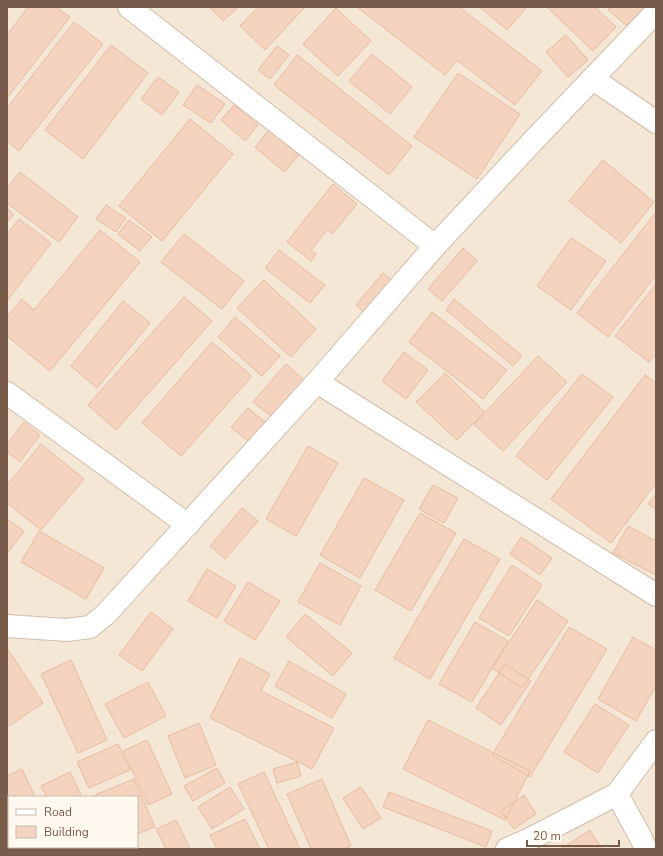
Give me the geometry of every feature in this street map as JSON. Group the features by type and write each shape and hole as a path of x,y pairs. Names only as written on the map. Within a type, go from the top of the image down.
{"street":[{"path":"129,7 435,246"},
{"path":"7,626 67,630 90,627 106,614 318,382 435,246 528,145 656,12"},
{"path":"592,79 656,122"},
{"path":"318,382 656,595"},
{"path":"7,393 188,525"},
{"path":"507,849 528,840 617,794 656,741"},
{"path":"617,794 646,849"}],"shaded area":[{"path":"7,7 656,7 656,849 7,849"}],"building":[{"path":"28,7 56,7 70,17 7,98 7,35"},
{"path":"209,7 238,7 223,21"},
{"path":"258,7 305,7 265,50 240,26"},
{"path":"357,7 459,7 542,71 515,105 457,60 445,75"},
{"path":"480,7 527,7 507,30"},
{"path":"595,7 616,27 593,51 548,8"},
{"path":"610,7 652,7 632,30 608,10"},
{"path":"336,8 371,41 338,76 303,44"},
{"path":"74,22 103,44 19,151 7,141 7,108"},
{"path":"566,35 588,60 568,77 546,52"},
{"path":"111,45 148,73 83,159 45,130"},
{"path":"277,46 289,55 270,79 258,70"},
{"path":"372,54 412,87 390,114 349,81"},
{"path":"297,55 412,146 389,175 274,85"},
{"path":"458,73 520,114 477,179 414,137"},
{"path":"158,77 179,92 162,115 141,99"},
{"path":"197,85 225,104 211,123 183,105"},
{"path":"234,105 258,125 245,141 221,120"},
{"path":"190,119 233,154 162,241 119,206"},
{"path":"269,130 299,155 284,172 255,147"},
{"path":"603,160 654,202 621,243 569,201"},
{"path":"20,172 78,217 59,242 7,203 7,188"},
{"path":"333,184 357,204 332,234 327,230 311,250 316,254 311,261 287,242"},
{"path":"106,205 126,218 116,232 96,219"},
{"path":"7,208 14,215 7,222"},
{"path":"656,212 656,275 608,337 577,313"},
{"path":"19,219 51,243 7,301 7,234"},
{"path":"129,220 152,237 140,251 118,234"},
{"path":"100,230 140,262 50,371 7,336 7,317 22,299 34,310"},
{"path":"184,234 244,281 222,309 161,262"},
{"path":"571,238 606,261 571,310 537,286"},
{"path":"463,248 477,261 442,301 428,289"},
{"path":"279,250 325,285 310,303 265,268"},
{"path":"383,273 395,283 367,315 356,305"},
{"path":"264,280 316,329 291,357 237,308"},
{"path":"656,284 656,354 649,362 615,336"},
{"path":"184,297 212,321 116,430 88,405"},
{"path":"454,299 522,356 513,366 446,310"},
{"path":"123,301 150,323 97,388 71,366"},
{"path":"432,312 507,370 483,399 409,342"},
{"path":"235,317 280,356 262,376 218,337"},
{"path":"212,342 252,376 181,456 142,423"},
{"path":"404,352 428,370 406,399 382,381"},
{"path":"538,356 567,382 503,451 474,424"},
{"path":"286,364 304,380 272,417 253,402"},
{"path":"445,373 485,412 457,440 416,402"},
{"path":"582,374 613,397 547,480 516,456"},
{"path":"645,375 656,383 656,483 611,543 551,499"},
{"path":"248,408 266,423 249,442 231,427"},
{"path":"24,422 40,435 20,462 7,452 7,444"},
{"path":"41,444 84,479 41,530 7,503 7,485"},
{"path":"308,446 338,463 296,536 266,519"},
{"path":"364,478 404,500 360,578 320,555"},
{"path":"433,485 458,498 444,523 419,509"},
{"path":"656,494 656,509 648,504"},
{"path":"242,508 258,521 225,559 210,546"},
{"path":"420,513 456,533 411,611 375,590"},
{"path":"7,519 24,531 7,554"},
{"path":"628,526 656,541 656,575 613,553"},
{"path":"39,531 104,568 86,599 21,562"},
{"path":"521,537 552,558 540,575 510,554"},
{"path":"464,539 500,559 430,679 394,658"},
{"path":"320,563 361,586 340,625 298,602"},
{"path":"512,565 542,585 509,636 479,618"},
{"path":"207,569 236,586 217,618 188,601"},
{"path":"248,582 280,601 255,640 224,621"},
{"path":"537,600 568,621 522,688 492,668"},
{"path":"151,612 173,629 142,671 119,655"},
{"path":"305,614 352,653 333,676 286,637"},
{"path":"475,622 508,641 472,702 439,684"},
{"path":"569,627 607,649 530,777 492,755"},
{"path":"633,637 656,650 656,686 636,721 598,699"},
{"path":"7,648 43,703 9,726 7,723"},
{"path":"240,658 270,674 261,691 334,728 312,769 210,718"},
{"path":"71,660 107,740 78,753 41,674"},
{"path":"289,661 346,694 332,718 275,686"},
{"path":"505,664 531,681 501,725 476,708"},
{"path":"148,682 166,716 124,738 105,704"},
{"path":"595,704 629,725 598,773 564,752"},
{"path":"428,720 530,771 505,820 403,769"},
{"path":"199,723 216,765 185,778 168,736"},
{"path":"147,740 172,794 148,805 123,751"},
{"path":"118,744 130,770 89,788 77,762"},
{"path":"297,762 301,776 277,783 273,769"},
{"path":"217,768 225,783 193,801 184,786"},
{"path":"22,769 35,796 8,796 8,848 13,848 11,849 7,849 7,776"},
{"path":"70,772 82,796 46,796 41,786"},
{"path":"264,772 300,849 269,849 238,784"},
{"path":"134,779 155,827 138,834 138,796 95,795"},
{"path":"322,779 351,846 343,849 311,849 287,794"},
{"path":"230,787 244,809 212,829 198,807"},
{"path":"361,787 381,818 363,829 343,798"},
{"path":"389,792 492,831 486,847 383,807"},
{"path":"524,795 536,814 514,829 501,811"},
{"path":"245,819 260,849 217,849 210,835"},
{"path":"176,820 190,849 166,849 156,829"},
{"path":"590,830 602,849 561,849"},
{"path":"72,848 108,849 73,849"}]}
